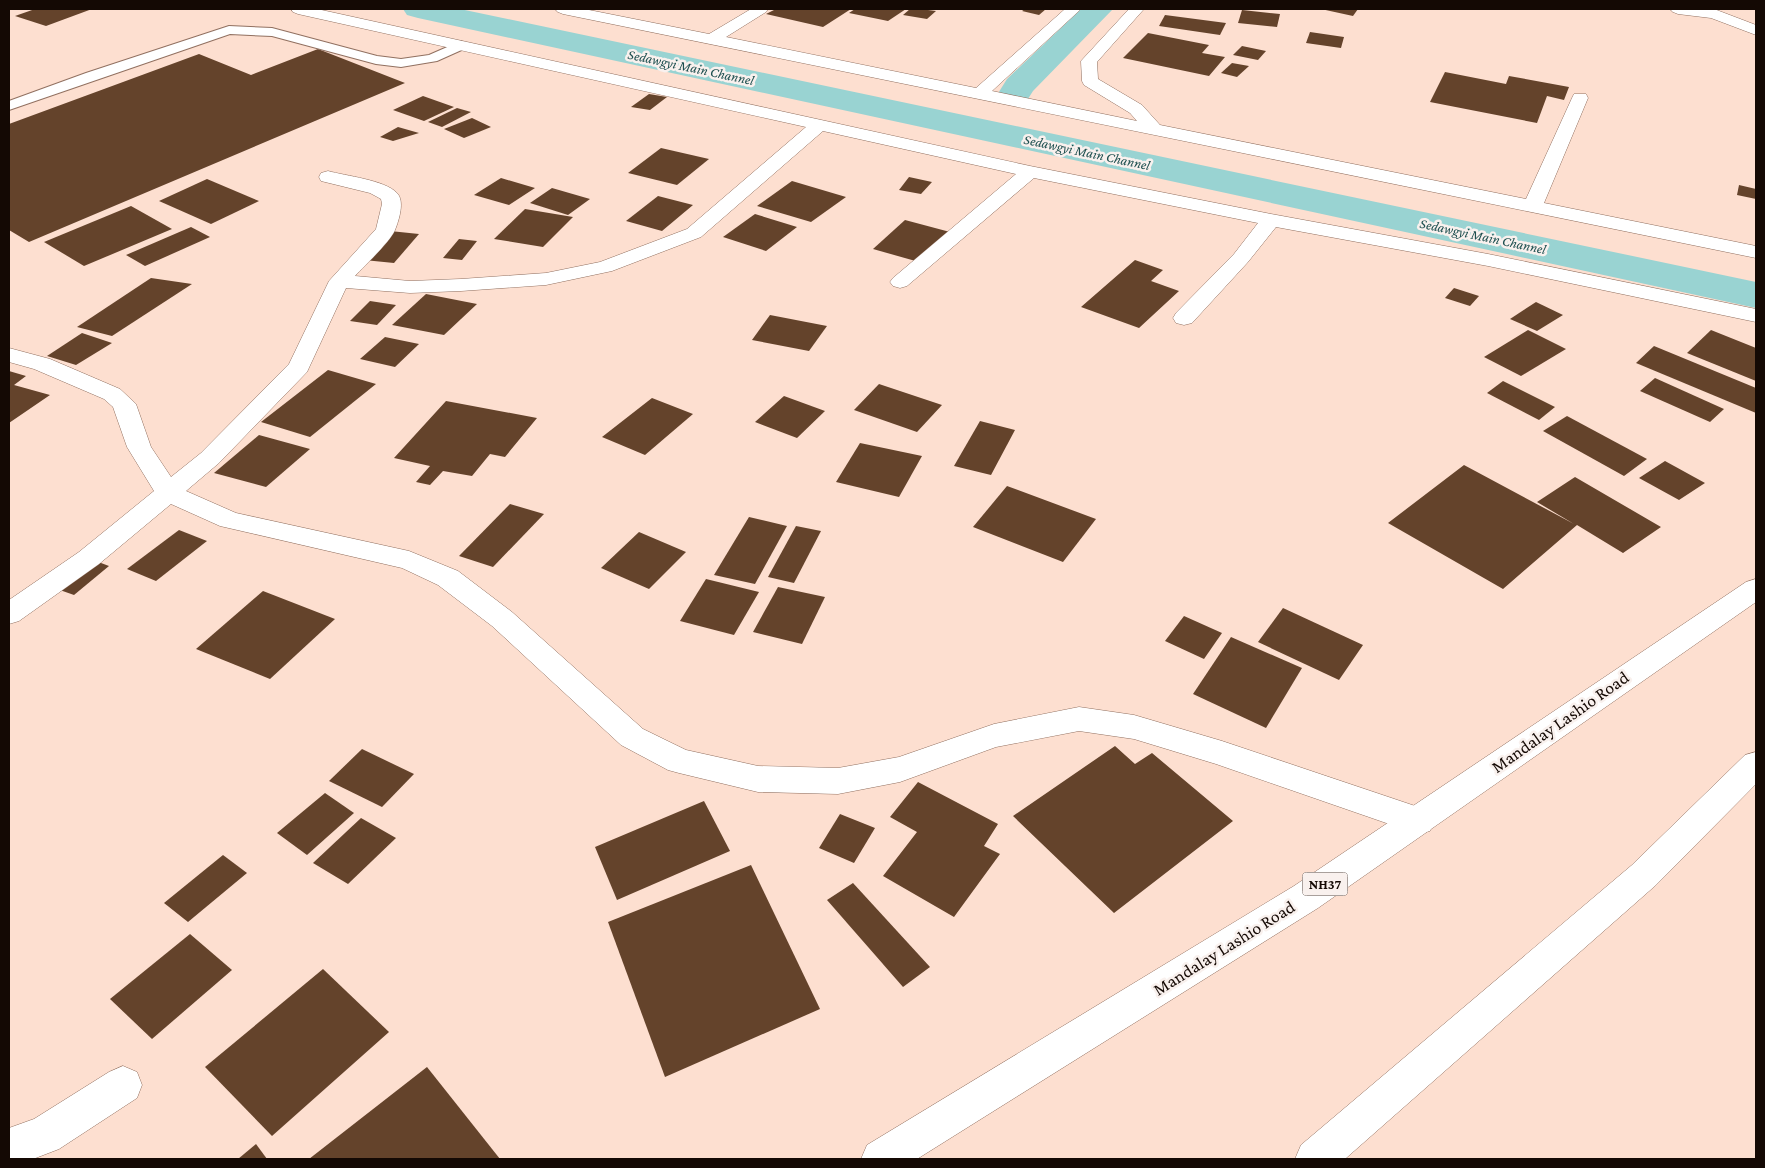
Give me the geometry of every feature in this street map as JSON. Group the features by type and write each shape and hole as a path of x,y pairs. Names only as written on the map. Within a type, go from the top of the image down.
{"main road":[{"path":"298,9 638,83 1030,172 1271,220 1488,260 1756,316"},
{"path":"563,9 1756,252"},
{"path":"712,39 762,9"},
{"path":"979,94 1074,9"},
{"path":"1137,9 1089,61 1090,80 1136,109 1153,128"},
{"path":"1678,9 1714,14 1756,30"},
{"path":"1533,206 1580,98"},
{"path":"339,282 410,287 460,285 546,279 605,267 694,233 819,125"},
{"path":"900,282 1030,172"},
{"path":"9,614 89,558 210,458 299,367 339,282 385,230 392,204 390,196 377,189 328,177"},
{"path":"1184,318 1241,258 1271,220"},
{"path":"9,355 42,364 112,394 124,404 139,447 168,493 230,520 409,560 448,578 502,619 632,737 679,761 758,779 838,780 900,769 994,736 1080,719 1134,727 1222,753 1418,821"},
{"name":"Mandalay Lashio Road","path":"882,1159 1306,897 1756,589"},
{"path":"1314,1159 1644,875 1756,764"},
{"path":"9,1148 45,1136 123,1085"}],"lane":[{"path":"9,106 91,76 229,30 272,32 376,60 401,63 432,58 461,45"}],"building":[{"path":"35,9 92,9 46,26 15,16"},
{"path":"776,9 851,9 823,27 766,14"},
{"path":"855,9 906,9 888,21 849,13"},
{"path":"910,9 936,11 927,19 903,15"},
{"path":"1025,9 1046,9 1039,15 1022,11"},
{"path":"1321,9 1358,9 1353,16"},
{"path":"1242,10 1280,14 1277,27 1238,23"},
{"path":"1165,15 1226,23 1220,35 1159,26"},
{"path":"1310,32 1344,37 1341,48 1306,43"},
{"path":"1148,33 1209,45 1202,53 1225,57 1209,76 1123,58"},
{"path":"1242,46 1266,51 1258,60 1233,55"},
{"path":"318,49 405,83 29,242 9,230 9,124 199,54 251,75"},
{"path":"1232,63 1249,66 1237,77 1221,73"},
{"path":"1445,72 1506,84 1509,76 1569,87 1564,100 1547,96 1537,123 1430,102"},
{"path":"649,94 667,97 650,110 631,107"},
{"path":"423,96 454,107 424,121 393,110"},
{"path":"457,108 471,112 442,127 428,122"},
{"path":"472,118 491,127 464,138 444,129"},
{"path":"398,127 419,133 393,141 380,137"},
{"path":"661,148 709,159 677,185 628,173"},
{"path":"909,177 932,182 921,194 899,190"},
{"path":"501,178 535,188 509,205 474,195"},
{"path":"207,179 259,201 211,224 159,201"},
{"path":"792,181 846,197 811,222 757,206"},
{"path":"1739,185 1756,189 1756,199 1737,195"},
{"path":"552,188 590,199 568,215 530,203"},
{"path":"658,196 693,205 662,231 626,221"},
{"path":"131,206 172,229 84,266 44,242"},
{"path":"525,209 573,217 543,247 494,239"},
{"path":"755,214 797,227 766,251 723,237"},
{"path":"905,220 950,232 919,262 873,249"},
{"path":"191,227 210,237 145,266 126,255"},
{"path":"390,231 419,234 394,263 364,260"},
{"path":"459,239 477,241 462,260 443,258"},
{"path":"1135,260 1163,270 1151,281 1179,291 1139,328 1081,307"},
{"path":"151,278 192,284 112,336 77,327"},
{"path":"1454,288 1479,296 1470,306 1445,298"},
{"path":"426,294 477,304 444,335 392,325"},
{"path":"370,301 396,305 377,325 350,321"},
{"path":"1536,302 1563,315 1537,331 1510,319"},
{"path":"770,315 827,326 809,351 752,340"},
{"path":"1528,330 1566,349 1521,376 1484,357"},
{"path":"1711,330 1756,348 1756,381 1687,353"},
{"path":"82,333 112,343 76,365 47,356"},
{"path":"385,337 419,344 395,367 360,359"},
{"path":"1654,346 1756,388 1756,413 1636,363"},
{"path":"328,370 376,384 310,437 261,422"},
{"path":"9,371 26,376 14,385 50,395 9,423"},
{"path":"1655,378 1724,409 1710,422 1640,391"},
{"path":"1503,381 1555,407 1539,420 1487,393"},
{"path":"879,384 942,405 917,432 854,410"},
{"path":"784,396 825,411 797,438 755,422"},
{"path":"652,398 693,414 645,455 602,437"},
{"path":"446,401 537,418 505,457 490,454 472,476 443,471 430,485 416,482 430,466 394,458"},
{"path":"1567,416 1647,459 1624,476 1543,431"},
{"path":"980,421 1015,430 991,475 954,466"},
{"path":"259,435 310,449 266,487 214,473"},
{"path":"860,443 922,456 899,497 836,482"},
{"path":"1665,461 1705,483 1679,500 1639,478"},
{"path":"1464,465 1574,524 1537,502 1575,477 1661,527 1623,553 1577,525 1503,589 1388,523"},
{"path":"1007,486 1096,519 1063,562 973,527"},
{"path":"510,504 544,514 493,567 459,556"},
{"path":"749,517 787,526 755,584 714,575"},
{"path":"796,526 821,531 794,583 768,577"},
{"path":"179,530 207,541 156,581 127,569"},
{"path":"639,532 686,552 649,589 601,568"},
{"path":"93,560 109,566 74,595 57,589"},
{"path":"706,579 759,592 734,635 680,621"},
{"path":"778,587 825,597 802,644 753,632"},
{"path":"263,591 335,619 270,679 196,649"},
{"path":"1283,608 1363,645 1339,680 1258,642"},
{"path":"1184,616 1222,633 1204,659 1165,641"},
{"path":"1231,637 1302,668 1266,728 1193,694"},
{"path":"1115,746 1135,764 1152,753 1233,821 1114,913 1013,816"},
{"path":"362,749 414,774 382,807 329,781"},
{"path":"918,782 998,824 984,846 1000,854 954,917 883,876 917,832 890,817"},
{"path":"325,793 354,813 307,855 277,833"},
{"path":"704,801 730,851 617,900 595,847"},
{"path":"840,814 875,828 854,863 819,848"},
{"path":"361,818 396,838 348,884 313,863"},
{"path":"223,855 247,873 188,922 164,903"},
{"path":"751,865 820,1009 665,1077 608,922"},
{"path":"853,883 930,967 903,987 827,900"},
{"path":"190,934 232,970 152,1039 110,999"},
{"path":"323,969 389,1032 272,1136 205,1067"},
{"path":"427,1067 500,1159 309,1159"},
{"path":"256,1144 267,1159 238,1159"}],"waterway":[{"name":"Sedawgyi Main Channel","path":"418,9 1756,295"},
{"path":"1014,95 1019,86 1098,9"}]}
